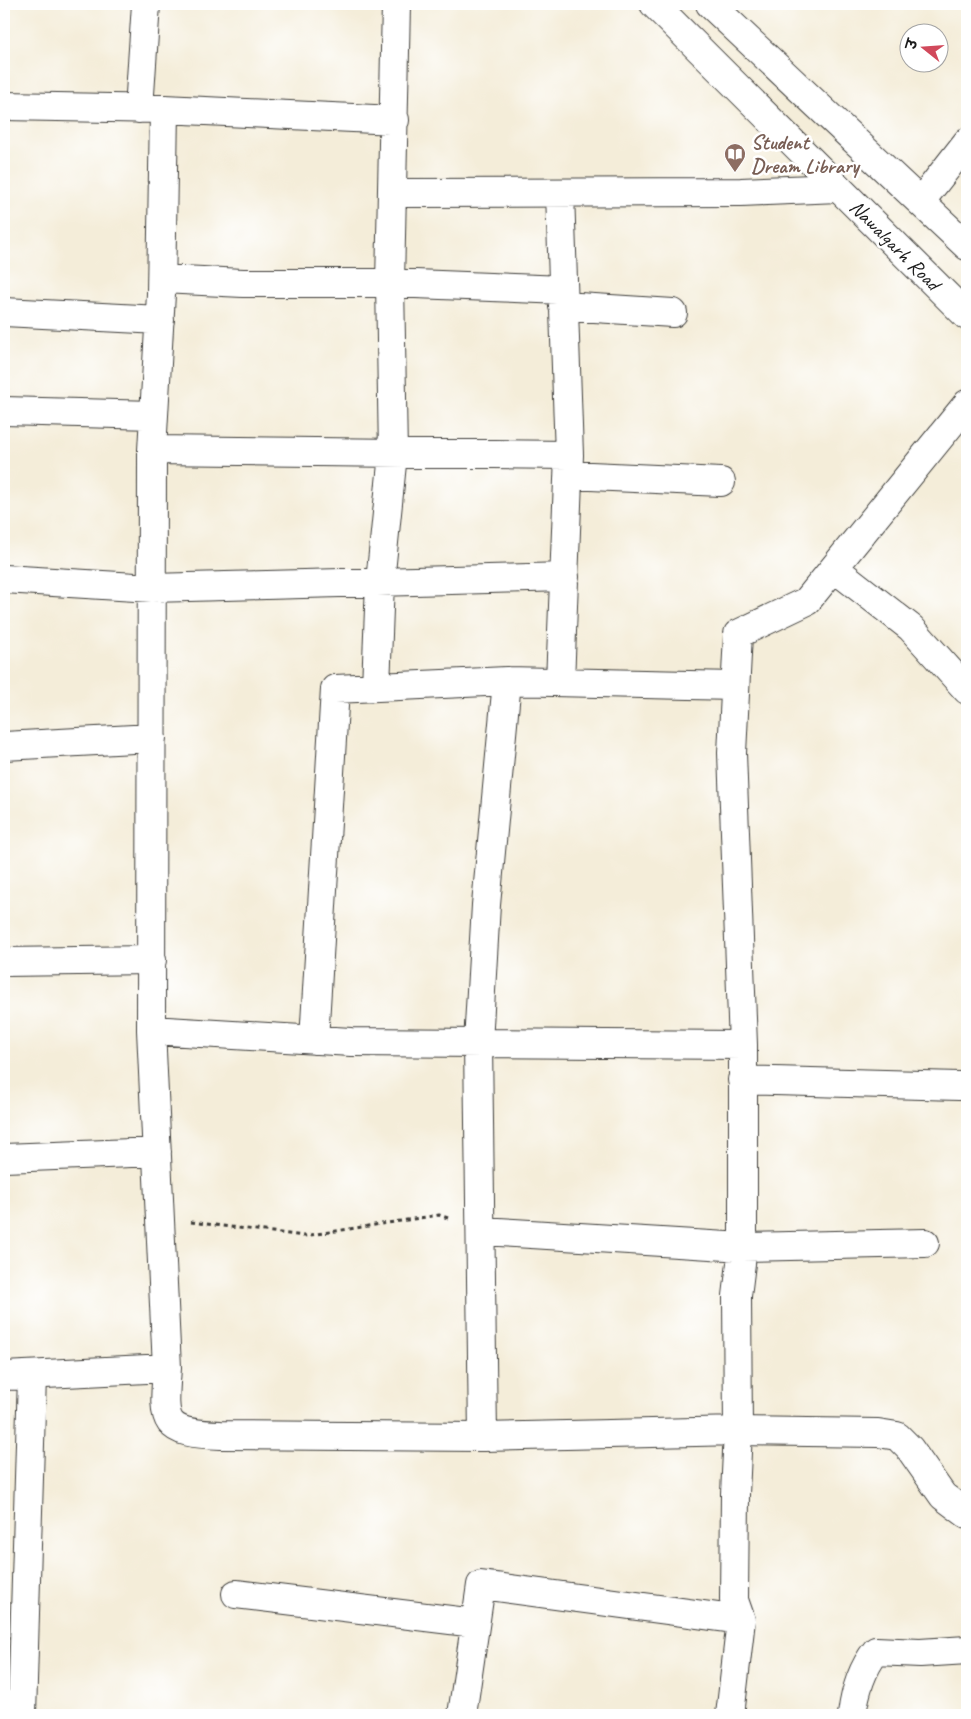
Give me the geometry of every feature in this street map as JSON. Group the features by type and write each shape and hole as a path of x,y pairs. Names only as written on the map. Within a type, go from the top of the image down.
{"street":[{"path":"146,4 162,279 152,450 151,1030 167,1368 164,1407 168,1421 178,1430 195,1434 483,1437 738,1431 878,1433 897,1436 910,1450 943,1496 967,1514"},
{"path":"376,686 380,582 393,454 390,282 395,120 396,4"},
{"name":"Nawalgarh Road","path":"654,4 967,316"},
{"path":"710,4 967,246"},
{"path":"4,106 151,109 395,120"},
{"path":"921,201 967,142"},
{"path":"393,193 560,194 838,188"},
{"path":"560,194 569,465 560,682"},
{"path":"162,279 243,283 390,282 563,298 673,312"},
{"path":"4,312 160,320"},
{"path":"730,1715 741,1620 734,1600 735,1494 738,1431 737,1296 743,1247 743,1045 732,753 738,634 807,601 967,404"},
{"path":"4,411 154,415"},
{"path":"152,450 393,454 569,465 721,482"},
{"path":"834,568 911,628 967,690"},
{"path":"4,579 152,588 565,577"},
{"path":"314,1040 335,688 507,681 735,686"},
{"path":"483,1437 482,1231 478,1043 486,905 507,681"},
{"path":"4,746 152,738"},
{"path":"4,962 152,960"},
{"path":"151,1030 314,1040 743,1045"},
{"path":"742,1080 959,1086"},
{"path":"4,1158 156,1152"},
{"path":"482,1231 743,1247 925,1243"},
{"path":"4,1376 167,1368"},
{"path":"22,1715 32,1376"},
{"path":"462,1715 481,1585 741,1620"},
{"path":"236,1594 475,1623"},
{"path":"852,1715 855,1694 865,1665 876,1651 920,1653 967,1650"}],"path":[{"path":"159,1218 304,1236 440,1215 482,1231"}],"place":[{"name":"Student Dream Library","path":"735,173"}]}
